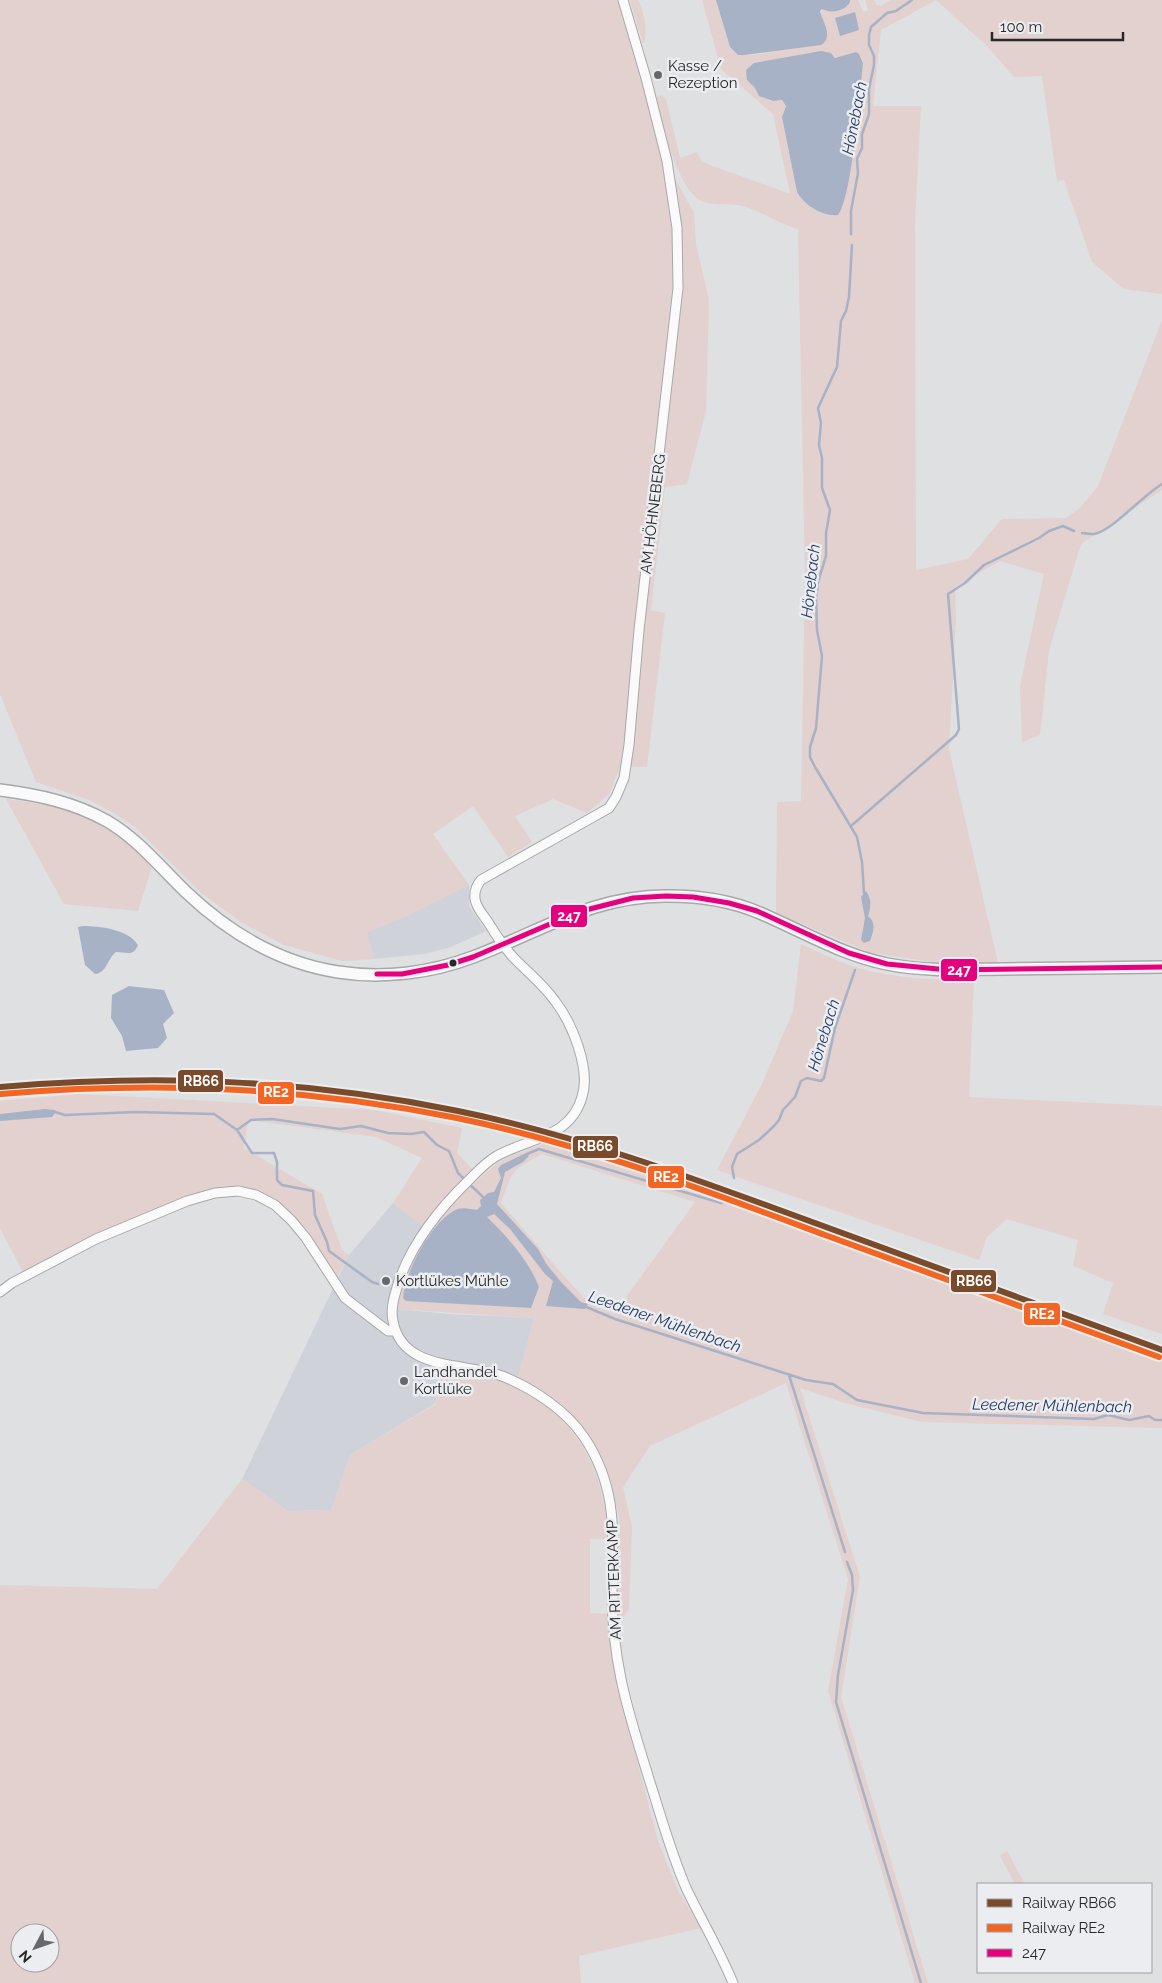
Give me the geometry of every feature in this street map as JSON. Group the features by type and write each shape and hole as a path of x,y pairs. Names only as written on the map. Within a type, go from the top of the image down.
{"main road":[{"path":"0,790 42,796 79,807 110,823 141,846 204,909 225,925 255,944 291,960 339,972 402,974 426,971 473,958 550,922 578,912 633,898 666,896 693,897 728,903 757,911 849,953 887,964 948,970 1162,967"}],"street":[{"name":"AM HÖHNEBERG","path":"503,945 475,903 476,887 481,880 609,808 624,778 629,745 639,630 678,288 677,228 667,161 646,78 623,0"},
{"path":"0,1292 12,1283 96,1239 187,1201 215,1193 238,1191 256,1196 275,1205 306,1238 345,1298 388,1331 395,1331 392,1310 395,1293 404,1265 417,1240 457,1191 492,1159 563,1127 574,1116 581,1103 586,1086 582,1062 571,1028 563,1011 553,997 503,945"},
{"name":"AM RITTERKAMP","path":"395,1331 402,1343 413,1353 429,1361 480,1369 502,1376 533,1392 568,1418 584,1437 604,1474 613,1513 613,1628 621,1681 667,1838 687,1890 726,1964 733,1983"}],"shaded area":[{"path":"0,0 619,0 661,153 694,213 696,245 709,299 706,411 687,484 665,487 651,610 665,613 647,767 633,767 618,772 609,794 587,813 553,799 515,816 532,842 508,857 473,806 433,834 469,885 405,917 367,932 374,959 342,961 284,945 241,922 200,892 135,827 114,813 89,800 36,782 0,694"},
{"path":"630,0 638,0 642,10 645,21 644,43 643,43"},
{"path":"702,0 716,0 730,47 738,55 750,55 762,54 794,45 827,31 821,14 822,9 850,2 850,0 858,0 863,12 868,10 865,0 874,0 877,5 881,6 891,0 936,0 881,30 873,106 921,106 915,222 916,570 968,559 1002,519 1066,518 1080,508 1098,486 1162,320 1162,490 1081,544 1049,650 1040,735 1022,742 1020,686 1044,574 1000,561 955,587 956,618 949,749 998,963 940,963 872,953 776,913 777,802 801,801 805,576 798,229 746,207 704,202 695,196 679,172 667,140 656,100 661,95 666,99 680,158 697,152 702,162 790,194 773,114 721,69","holes":["856,52 862,58 863,63 850,172 838,215 826,214 809,206 797,192 782,117 786,105 782,100 773,101 767,99 753,85 833,56 839,58"]},
{"path":"936,0 1162,0 1162,294 1124,289 1092,262 1064,180 1057,181 1042,76 1014,77 988,47"},
{"path":"6,799 50,806 86,817 116,835 135,850 152,866 138,911 64,904"},
{"path":"469,885 469,906 486,931 451,947 425,954 374,959 367,932 405,917"},
{"path":"801,944 847,964 877,973 909,978 974,979 969,1097 1162,1106 1162,1334 1103,1314 1113,1283 1073,1266 1078,1240 1007,1219 987,1237 979,1260 717,1170 762,1084 793,1011"},
{"path":"80,1094 374,1110 462,1128 457,1153 473,1170 454,1188 422,1226 393,1203 422,1158 376,1137 248,1120 244,1148 322,1194 342,1250 349,1255 335,1281 308,1230 283,1206 257,1190 235,1186 186,1196 84,1241 23,1272 0,1228 0,1101"},
{"path":"549,1142 700,1193 960,1287 973,1294 977,1293 1157,1358 1162,1362 1162,1428 922,1422 845,1403 800,1388 860,1577 841,1697 928,1983 915,1983 828,1691 848,1579 786,1383 650,1446 623,1487 632,1527 629,1609 616,1627 620,1524 612,1484 603,1459 600,1459 576,1420 546,1393 518,1378 534,1318 396,1309 408,1270 429,1230 463,1194 497,1163","holes":["542,1154 695,1202 614,1314 589,1303 501,1203 514,1172"]},
{"path":"393,1203 429,1230 396,1309 449,1314 534,1318 518,1378 480,1367 439,1361 436,1403 350,1455 331,1510 288,1511 242,1479 349,1255"},
{"path":"455,1370 482,1375 515,1388 543,1405 561,1419 575,1435 586,1453 602,1493 609,1539 590,1539 590,1613 608,1614 616,1680 658,1841 678,1891 701,1928 579,1956 581,1983 0,1983 0,1585 157,1589 242,1479 288,1511 331,1510 350,1455 436,1404 439,1379"},
{"path":"1007,1851 1024,1883 1014,1883 1000,1856"}],"water":[{"path":"716,0 850,0 850,2 845,8 838,11 822,9 820,11 827,33 827,38 821,45 738,55 730,47"},
{"path":"855,12 859,30 840,36 835,18"},
{"path":"821,51 831,53 835,58 856,52 863,63 851,167 843,205 838,215 820,212 809,206 800,197 797,192 782,117 786,106 782,100 773,101 759,96 755,88 747,80 746,70 754,63"},
{"path":"866,891 870,903 868,916 873,922 874,928 870,941 864,943 861,940 865,918 861,897"},
{"path":"78,927 105,928 120,932 127,935 138,945 132,952 116,952 105,968 95,974 85,965"},
{"path":"129,986 164,990 174,1013 163,1024 167,1038 158,1048 126,1051 122,1036 111,1018 112,995"},
{"path":"45,1109 55,1110 56,1112 52,1117 0,1121 0,1114"},
{"path":"526,1153 529,1156 523,1162 505,1172 497,1204 538,1249 547,1265 562,1283 581,1302 588,1304 585,1309 546,1306 553,1281 545,1274 510,1229 494,1214 487,1217 524,1258 539,1287 531,1308 406,1301 403,1298 409,1274 430,1234 449,1214 458,1209 477,1210 481,1206 480,1200 488,1193 494,1192 501,1178 498,1169 501,1165"}],"waterway":[{"name":"Hönebach","path":"851,234 851,211 858,173 857,159 862,148 862,134 869,114 869,89 874,65 874,56 869,45 871,27 887,13 896,11 912,0"},
{"name":"Hönebach","path":"852,245 849,297 846,311 841,321 837,367 818,408 821,423 819,445 822,458 822,488 830,510 826,533 826,556 818,582 816,598 817,630 822,656 816,728 810,747 810,757 857,837 862,862 864,893"},
{"path":"1082,533 1094,534 1101,532 1162,484"},
{"path":"851,826 956,735 959,729 948,594 965,583 984,565 1039,538 1049,531 1063,526 1074,531"},
{"name":"Hönebach","path":"734,1178 732,1167 737,1154 759,1140 774,1126 783,1110 795,1097 801,1081 807,1078 821,1081 824,1078 835,1028 855,970"},
{"name":"Leedener Mühlenbach","path":"55,1112 65,1115 135,1112 214,1114 237,1130 251,1120 272,1119 340,1129 361,1126 388,1133 411,1134 424,1132 437,1145 449,1151 458,1173 484,1198"},
{"path":"237,1130 252,1153 274,1153 277,1162 277,1180 282,1185 313,1191 315,1215 329,1251 372,1282 378,1284"},
{"name":"Hönebach","path":"527,1154 539,1149 721,1203 727,1201"},
{"name":"Leedener Mühlenbach","path":"584,1306 615,1319 806,1380 833,1384 857,1400 923,1413 1094,1419 1108,1415 1129,1420 1149,1416 1155,1420 1162,1420"},
{"path":"789,1375 845,1552"},
{"path":"847,1562 852,1575 853,1590 838,1675 836,1702 921,1983"}],"rail line":[{"name":"RB66","path":"0,1087 116,1081 230,1082 343,1092 458,1111 546,1132 632,1158 761,1203 1162,1350"},
{"name":"RE2","path":"1,1094 116,1088 230,1090 343,1099 457,1118 551,1141 643,1169 1159,1357"}],"transit line":[{"name":"247","path":"377,974 402,974 448,965 473,957 578,912 633,898 666,896 693,897 729,903 757,911 849,953 887,964 948,970 1162,967"}],"place":[{"name":"Kasse / Rezeption","path":"658,75"},
{"name":"Kortlükes Mühle","path":"386,1281"},
{"name":"Landhandel Kortlüke","path":"404,1381"}]}
